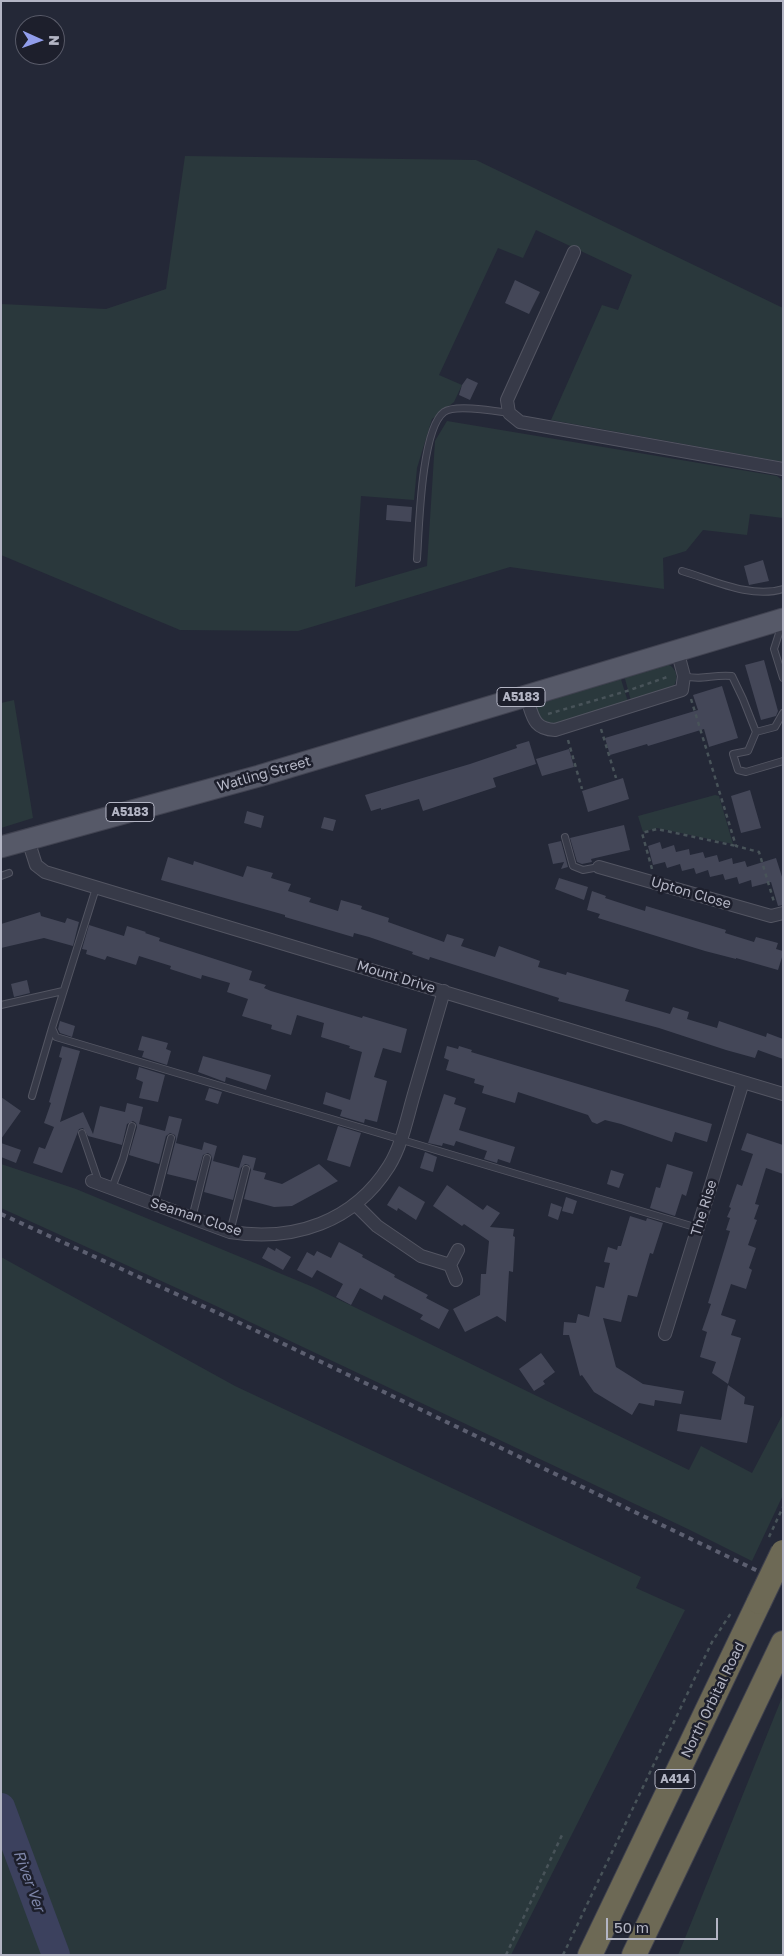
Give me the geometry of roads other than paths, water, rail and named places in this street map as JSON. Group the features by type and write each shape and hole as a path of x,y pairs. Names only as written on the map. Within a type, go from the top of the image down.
{"highway":[{"name":"North Orbital Road","path":"590,1955 760,1602 776,1545"},
{"name":"A414","path":"634,1955 783,1644"}],"main road":[{"name":"Watling Street","path":"1,846 259,776 783,620"}],"street":[{"path":"574,252 507,400 509,413 520,422 783,469"},
{"path":"526,696 538,726 544,730 555,730 678,693 682,690 683,677 677,650"},
{"name":"Mount Drive","path":"28,840 36,865 45,872 783,1094"},
{"name":"Upton Close","path":"599,868 771,916 780,914"},
{"name":"Seaman Close","path":"95,1182 230,1232 252,1235 275,1234 313,1228 332,1220 356,1205 373,1188 390,1165 400,1141 444,992"},
{"name":"The Rise","path":"665,1334 743,1082"},
{"path":"356,1205 377,1226 421,1256 450,1265"},
{"path":"456,1280 450,1265 458,1250"}],"lane":[{"path":"417,559 424,471 430,439 436,422 443,412 449,410 460,409 509,413"},
{"path":"682,571 748,591 772,592 783,589"},
{"path":"783,620 774,649 783,678"},
{"path":"683,677 698,680 717,674 732,676 756,732 748,751 733,754 738,770 746,772 783,761"},
{"path":"756,732 775,727 783,713"},
{"path":"565,837 573,866 583,870 599,868"},
{"path":"1,876 10,874"},
{"path":"32,1096 96,888"},
{"path":"1,1005 63,991"},
{"path":"52,1028 56,1037 400,1141 698,1228"},
{"path":"112,1188 123,1159 132,1126"},
{"path":"82,1133 95,1182"},
{"path":"154,1204 171,1138"},
{"path":"192,1218 207,1158"},
{"path":"230,1232 246,1169"}],"waterway":[{"name":"River Ver","path":"1,1807 56,1955"}],"railway":[{"path":"1,1214 242,1324 783,1583"}]}
